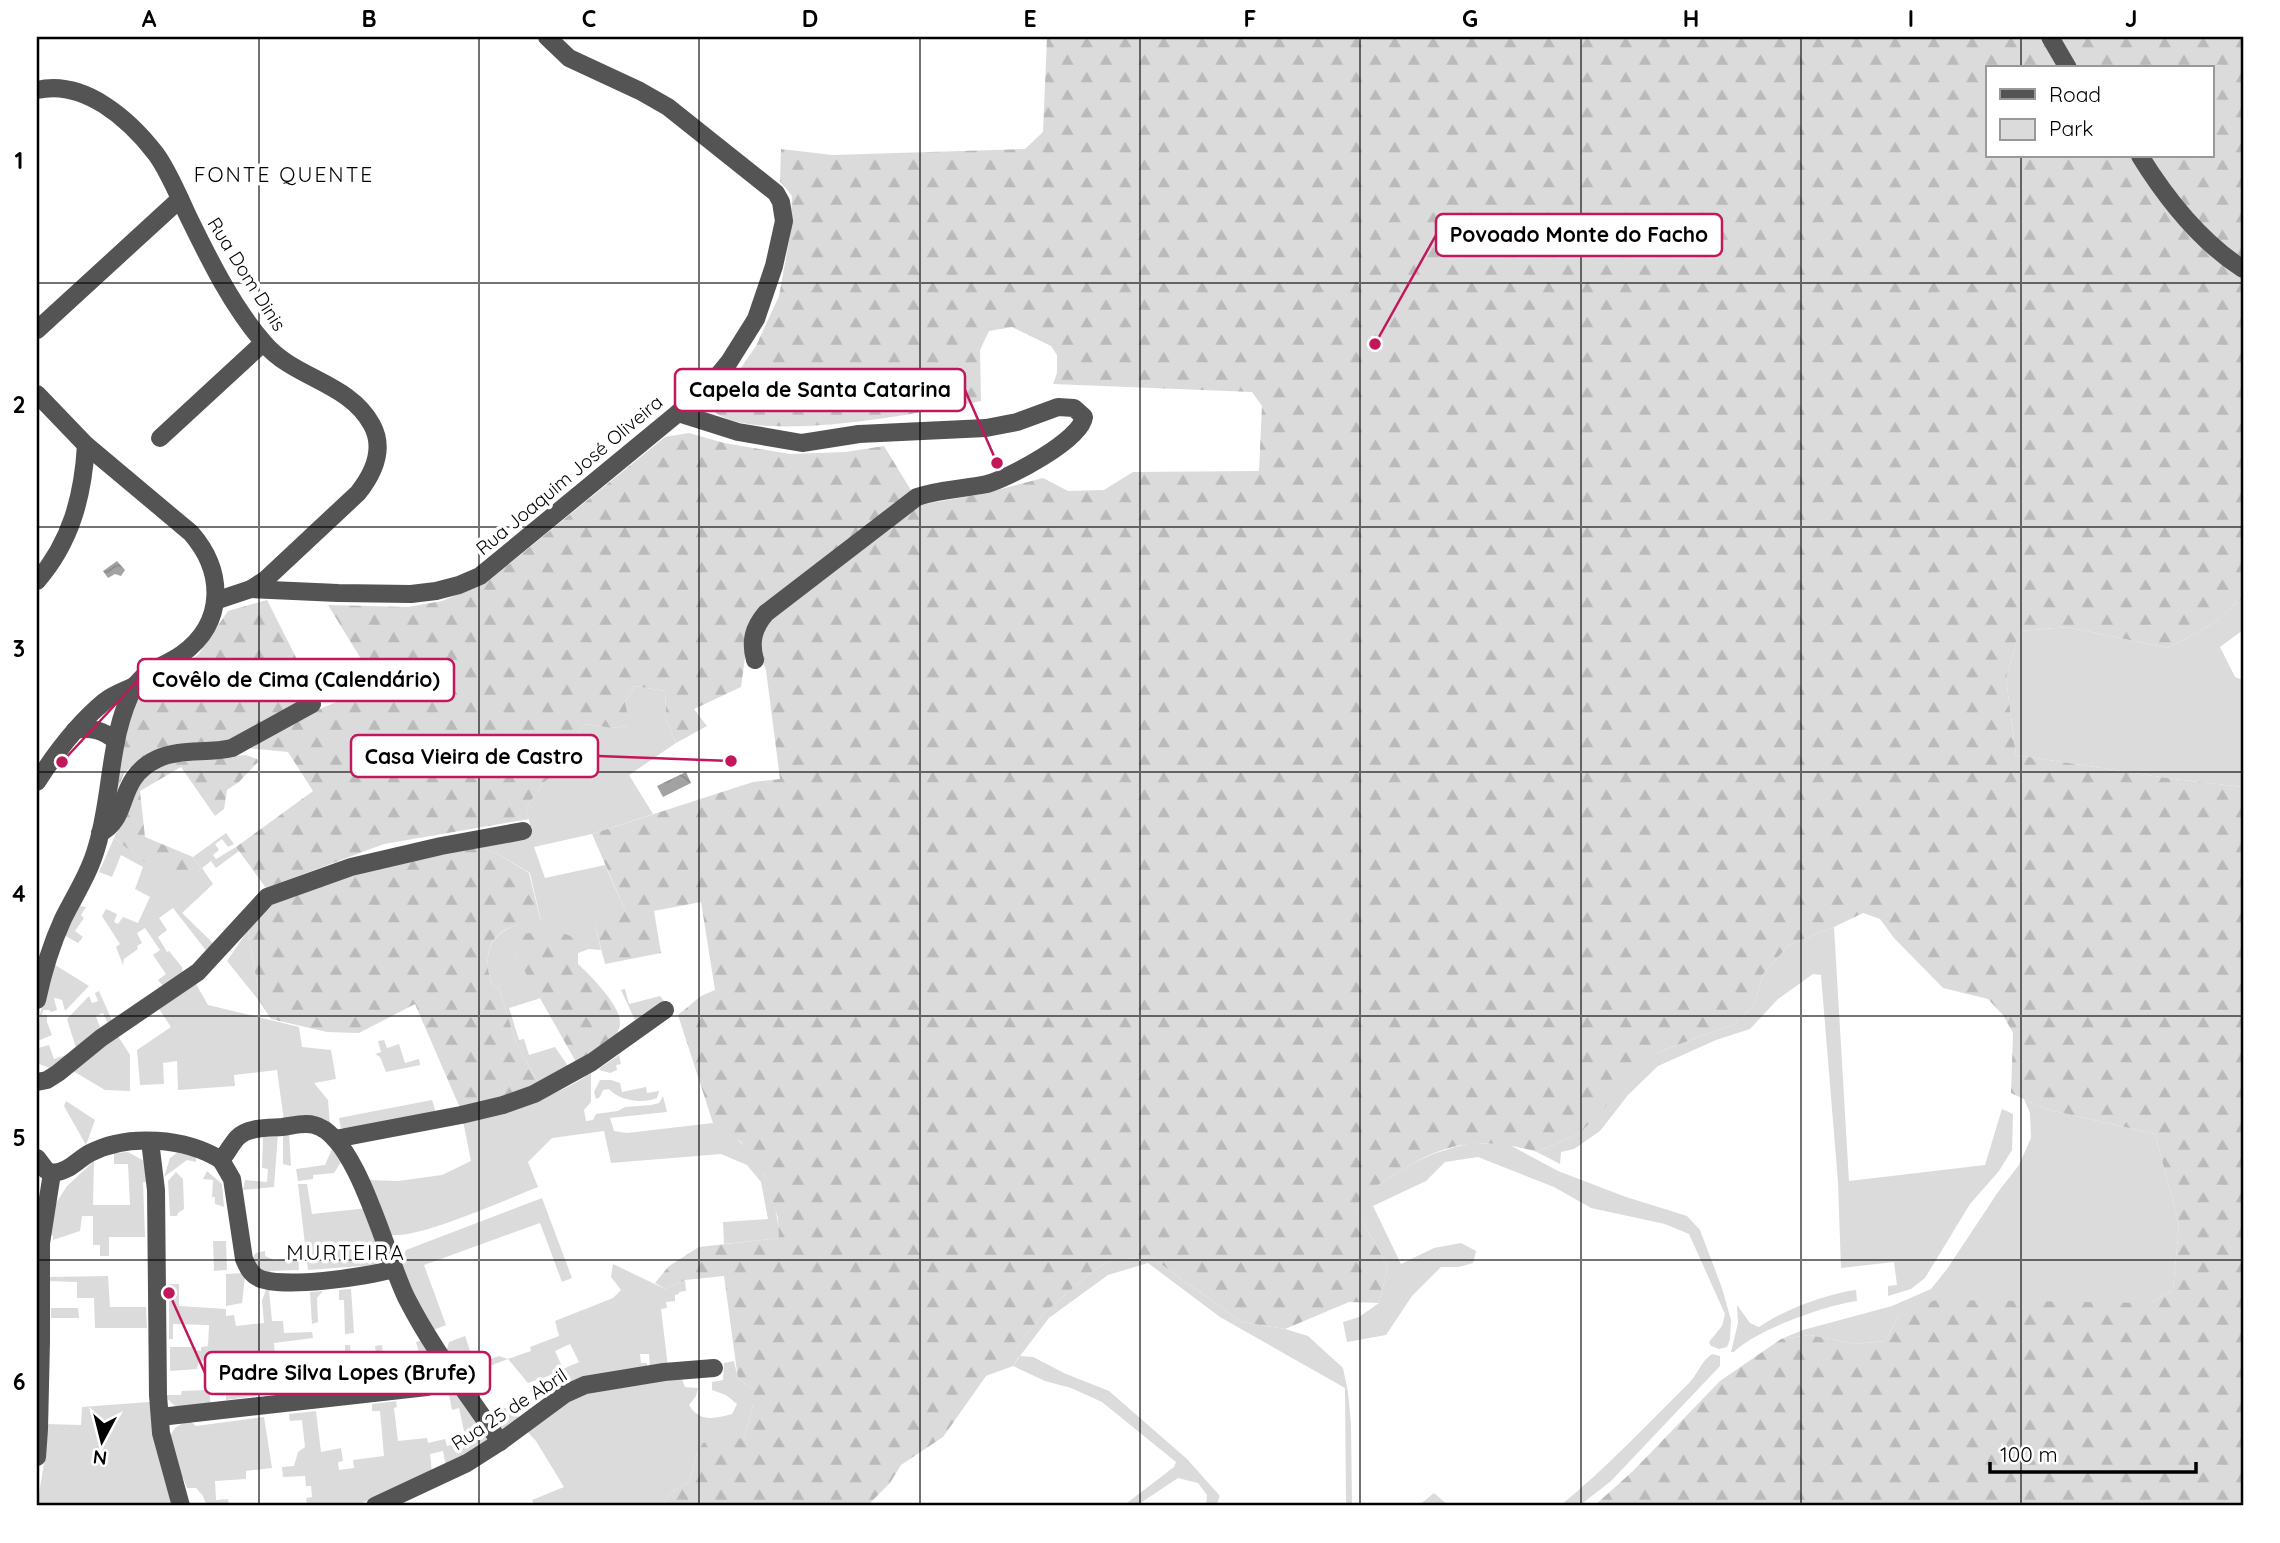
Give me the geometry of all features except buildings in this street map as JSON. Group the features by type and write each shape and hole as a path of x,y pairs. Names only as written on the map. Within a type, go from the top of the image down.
{"street":[{"name":"Rua Joaquim José Oliveira","path":"251,589 411,594 459,585 480,576 715,379 756,319 767,291 783,230 784,212 781,202 766,184 668,107 569,58 547,37"},
{"path":"2050,37 2067,66"},
{"name":"Rua Dom Dinis","path":"37,90 49,87 66,88 96,99 144,140 158,156 216,270 263,343 287,363 350,398 372,424 378,447 370,477 358,493 278,569 251,589 215,601"},
{"path":"2141,158 2187,219 2223,255 2243,269"},
{"path":"37,330 180,199"},
{"path":"160,438 263,343"},
{"path":"37,394 86,445 191,533 209,559 214,576 215,601 208,624 192,645 135,685 106,701 61,745 37,782"},
{"path":"678,412 738,432 802,443 859,434 986,428 1017,422 1058,407 1074,408 1084,417 1079,429 1065,442 1004,478 987,484 934,491 917,497 766,613 757,623 753,636 752,650 755,660"},
{"path":"37,581 57,556 74,520 83,484 86,445"},
{"path":"37,1000 55,936 85,878 100,833 116,741 135,685"},
{"path":"100,833 116,821 131,781 142,768 155,760 168,755 232,748 312,704"},
{"path":"75,730 98,730 116,741"},
{"path":"37,1082 47,1080 58,1073 101,1038 198,972 267,897 351,867 441,846 523,831"},
{"path":"335,1139 460,1115 503,1105 534,1094 592,1062 665,1010"},
{"path":"221,1160 237,1138 254,1129 314,1125 335,1139 366,1191 393,1269 430,1341 500,1442"},
{"path":"37,1158 46,1170 60,1172 88,1154 107,1146 138,1141 188,1146 221,1160 232,1179 244,1259 249,1270 258,1278 271,1282 346,1279 393,1269"},
{"path":"150,1142 156,1190 160,1418 163,1448 181,1506"},
{"path":"37,1454 41,1341 39,1254 52,1172"},
{"name":"Rua 25 de Abril","path":"375,1506 467,1463 565,1394 585,1385 664,1372 715,1368"},
{"path":"160,1418 427,1387 454,1377"}],"green space":[{"path":"1047,37 2243,37 2243,598 2211,625 2168,648 2067,627 2020,631 2006,678 2016,755 2243,787 2243,1506 1594,1506 1633,1471 1720,1381 1781,1339 1810,1335 1856,1344 1885,1341 1900,1314 1936,1300 2150,1303 2173,1290 2179,1224 2155,1134 2045,1109 2011,1093 2013,1033 2003,1015 1988,999 1943,988 1894,938 1880,919 1863,913 1789,945 1763,974 1754,1005 1735,1024 1658,1052 1580,1133 1537,1152 1489,1143 1445,1149 1429,1155 1362,1193 1356,1211 1388,1266 1379,1303 1349,1302 1285,1329 1242,1322 1151,1257 1112,1260 1094,1270 1043,1314 1012,1353 1019,1356 1013,1366 986,1376 943,1437 901,1465 890,1483 867,1506 663,1506 670,1493 689,1482 697,1453 703,1443 744,1438 753,1405 753,1389 738,1379 724,1276 685,1280 665,1289 655,1283 669,1266 699,1247 779,1238 778,1218 764,1176 741,1142 713,1123 678,1015 701,996 715,990 701,902 654,911 661,953 605,964 595,926 603,915 625,910 592,834 753,782 780,779 766,670 749,628 741,687 694,709 707,726 676,743 666,719 665,691 635,686 625,702 630,726 611,728 586,724 574,737 584,753 543,783 526,808 529,819 384,844 266,888 236,847 313,791 288,752 247,748 322,708 377,685 328,605 408,607 442,601 487,582 665,437 689,433 724,443 790,454 845,452 884,446 920,505 982,494 1043,478 1068,491 1104,490 1133,472 1259,471 1262,406 1252,392 1053,384 1057,373 1057,355 1051,346 1012,327 989,331 980,350 981,401 883,418 802,426 765,426 735,421 713,411 712,399 734,378 756,346 779,296 790,236 792,196 780,181 781,149 832,155 1025,149 1043,132"},
{"path":"2243,598 2243,630 2220,647 2235,677 2243,680 2243,787 2016,755 2006,678 2020,631 2067,627 2168,648 2211,625"},
{"path":"267,600 314,693 245,737 140,760 124,773 116,794 124,736 137,700 150,683 198,655 228,611"},
{"path":"635,686 665,691 666,719 676,743 629,775 653,814 592,834 534,847 545,878 605,865 625,910 595,926 601,950 589,949 578,953 578,939 515,954 541,998 509,1008 519,1040 524,1039 529,1055 555,1047 568,1066 538,1082 516,1043 499,988 492,985 488,970 490,947 503,931 541,921 530,873 496,853 475,846 524,840 532,832 526,808 543,783 583,753 574,737 586,724 611,728 629,726 625,702"},
{"path":"246,755 258,762 239,782 227,790 224,809 215,816 181,767 140,791 145,837 193,857 201,868 184,892 114,838 145,773 176,760"},
{"path":"226,833 234,844 228,847 222,839 215,844 219,850 213,855 216,859 236,847 239,851 216,868 211,861 202,868 213,884 182,913 214,944 208,953 173,908 159,918 167,930 158,937 167,952 169,951 182,967 183,974 164,987 158,980 166,974 153,955 160,950 145,928 137,933 142,943 124,959 123,965 116,947 120,944 102,916 106,909 117,914 114,922 118,924 123,917 138,923 150,897 135,889 143,867 121,855 112,877 99,872 114,838 184,891 201,868 193,857"},
{"path":"475,846 496,853 529,873 541,922 526,923 503,931 490,947 488,957 492,985 499,988 516,1043 538,1082 532,1088 460,1108 415,1004 359,1033 327,1032 271,1019 260,1002 248,930 271,904 311,887 417,857"},
{"path":"80,906 86,907 81,915 84,918 75,931 83,937 78,943 64,935"},
{"path":"1834,927 1849,1181 1985,1165 2002,1109 2013,1114 2012,1150 1999,1171 1970,1204 1925,1278 1911,1289 1888,1296 1888,1286 1897,1285 1894,1262 1841,1268 1838,1182 1821,975 1813,974 1778,999 1750,1029 1716,1040 1658,1066 1628,1095 1600,1131 1574,1149 1561,1152 1560,1164 1537,1152 1580,1133 1606,1099 1658,1052 1735,1024 1754,1005 1763,974 1789,945"},
{"path":"248,930 260,1002 227,961"},
{"path":"555,930 578,939 578,964 604,991 619,1016 617,1034 576,1062 515,954 522,934"},
{"path":"52,963 89,986 65,1011 62,1000 56,998 57,1010 43,1010 42,1015 47,1015 52,1035 40,1040 40,1014"},
{"path":"196,984 208,1005 299,1027 302,1047 331,1050 336,1079 314,1083 328,1100 330,1126 284,1121 277,1070 234,1075 235,1086 178,1090 177,1061 163,1063 164,1084 140,1085 137,1050 171,1027 159,1009"},
{"path":"625,989 629,1004 660,996 665,1002 635,1020 621,990"},
{"path":"99,991 113,1023 109,1026 103,1013 96,1016 101,1031 77,1051 67,1019 89,996 92,1003 98,1001 95,993"},
{"path":"118,1036 130,1055 130,1091 105,1090 73,1071"},
{"path":"384,1040 387,1048 399,1044 405,1063 419,1059 420,1065 386,1072 380,1057 375,1054 381,1052 378,1041"},
{"path":"49,1045 54,1059 72,1053 53,1069 39,1064 38,1048"},
{"path":"619,1055 621,1064 616,1065 617,1070 610,1073 599,1070 600,1068"},
{"path":"591,1073 591,1102 584,1110 586,1121 593,1120 596,1114 659,1103 663,1096 667,1112 610,1118 614,1131 627,1133 713,1123 737,1139 749,1151 763,1174 773,1200 780,1238 724,1244 723,1222 768,1219 761,1182 747,1165 721,1154 611,1163 604,1131 552,1138 528,1162 538,1187 441,1225 403,1235 390,1235 379,1201 368,1180 398,1181 442,1175 471,1161 463,1121 545,1097"},
{"path":"600,1080 620,1083 622,1092 646,1087 647,1093 659,1091 657,1098 639,1101 625,1099 609,1089 603,1090 596,1099 594,1092"},
{"path":"2024,1099 2045,1109 2155,1134 2179,1224 2173,1290 2150,1303 2058,1303 1900,1314 1885,1341 1856,1344 1810,1335 1781,1339 1803,1330 1892,1306 1931,1289 2019,1165 2031,1138 2030,1113"},
{"path":"432,1100 436,1113 355,1131 341,1128 339,1118"},
{"path":"66,1101 95,1120 86,1145 64,1106"},
{"path":"283,1132 289,1132 291,1166 283,1164"},
{"path":"278,1133 274,1187 243,1190 245,1180 267,1182 268,1169 262,1168 263,1135"},
{"path":"1471,1143 1508,1144 1558,1171 1626,1197 1687,1216 1700,1230 1722,1288 1731,1320 1727,1347 1719,1349 1711,1346 1709,1342 1722,1326 1725,1314 1689,1234 1665,1224 1591,1208 1554,1187 1478,1157 1445,1162 1426,1181 1373,1206 1401,1264 1434,1248 1461,1243 1476,1251 1473,1263 1459,1267 1441,1267 1412,1296 1386,1335 1347,1342 1343,1322 1359,1317 1379,1303 1388,1266 1356,1211 1361,1193 1421,1159"},
{"path":"332,1149 341,1162 334,1173 313,1175 313,1179 298,1181 296,1169 325,1165"},
{"path":"128,1152 144,1161 149,1182 143,1182 145,1237 109,1237 109,1256 100,1256 100,1245 93,1245 93,1216 82,1216 80,1231 53,1240 53,1235 48,1236 53,1208 67,1186 94,1161 93,1205 130,1205 128,1164 114,1164 114,1153"},
{"path":"178,1152 196,1157 196,1162 187,1160 164,1177 170,1158"},
{"path":"207,1171 222,1184 224,1207 215,1204 215,1197 212,1197 213,1180 203,1179"},
{"path":"176,1172 183,1179 184,1209 177,1216 170,1216 168,1181"},
{"path":"298,1184 307,1184 312,1214 368,1208 382,1255 378,1266 363,1269 361,1266 308,1270"},
{"path":"542,1198 572,1278 562,1282 540,1223 424,1265 446,1325 431,1331 403,1278 401,1264 406,1250"},
{"path":"213,1241 226,1241 227,1270 214,1271"},
{"path":"265,1251 265,1256 274,1260 298,1258 299,1270 271,1271 267,1274 252,1258 256,1253"},
{"path":"1151,1257 1242,1322 1308,1336 1343,1368 1351,1424 1352,1506 1346,1506 1345,1388 1220,1317 1148,1263 1108,1275 1049,1318 1020,1356 1033,1357 1109,1391 1187,1459 1220,1496 1216,1506 1206,1506 1207,1495 1198,1483 1178,1478 1136,1506 1123,1506 1174,1467 1176,1462 1102,1402 1013,1366 1019,1357 1011,1354 1043,1314 1094,1270 1112,1260"},
{"path":"613,1264 665,1289 685,1280 686,1291 679,1292 675,1295 675,1301 666,1302 667,1308 661,1309 668,1367 650,1368 649,1354 640,1354 641,1363 647,1363 647,1369 579,1378 565,1389 551,1375 528,1383 508,1359 531,1351 530,1347 559,1336 555,1321 613,1298 621,1290 611,1277","holes":["570,1344 579,1362 563,1369 555,1351"]},
{"path":"243,1273 245,1277 242,1303 226,1306 226,1274"},
{"path":"108,1276 110,1307 146,1307 147,1328 95,1328 94,1298 77,1298 77,1282 47,1281 47,1277"},
{"path":"169,1284 179,1284 179,1306 226,1309 226,1316 234,1315 236,1326 264,1323 262,1301 266,1289 269,1290 272,1321 283,1321 284,1333 312,1332 313,1338 274,1343 278,1393 264,1395 262,1371 273,1368 272,1359 254,1362 253,1353 230,1359 233,1389 253,1387 256,1396 226,1400 225,1357 210,1357 210,1360 199,1361 197,1369 170,1371 170,1347 196,1347 196,1350 201,1351 201,1347 208,1346 209,1325 173,1324 173,1339 169,1339"},
{"path":"351,1289 354,1333 345,1334 344,1300 339,1300 339,1290"},
{"path":"1856,1290 1857,1301 1774,1327 1731,1352 1738,1323 1737,1305 1750,1323 1759,1327 1806,1304"},
{"path":"323,1291 317,1298 318,1322 312,1324 310,1292"},
{"path":"51,1308 78,1308 79,1318 51,1318"},
{"path":"465,1336 473,1359 456,1365 446,1353 449,1342"},
{"path":"423,1340 436,1364 435,1376 428,1380 422,1375 417,1376 417,1358 420,1356 416,1342"},
{"path":"345,1345 350,1345 352,1367 346,1367 348,1385 325,1387 324,1378 337,1376 335,1356 345,1355"},
{"path":"382,1345 383,1357 393,1357 396,1379 377,1381 379,1370 375,1346"},
{"path":"1712,1354 1720,1356 1720,1366 1611,1481 1579,1506 1560,1506 1594,1477 1689,1383"},
{"path":"499,1356 508,1359 464,1376 460,1370"},
{"path":"734,1361 738,1379 753,1389 753,1405 744,1438 697,1453 689,1482 670,1493 663,1506 535,1506 532,1500 564,1487 536,1441 526,1430 561,1401 594,1387 682,1379 685,1387 698,1388 689,1405 697,1414 708,1418 725,1416 732,1414 737,1404 726,1395 712,1390 712,1382 723,1380 724,1363"},
{"path":"209,1390 211,1406 191,1409 180,1408 165,1395 181,1395 182,1391"},
{"path":"453,1390 461,1393 489,1439 446,1467 443,1451 430,1454 432,1473 355,1506 307,1506 306,1498 312,1497 311,1486 306,1486 305,1476 283,1477 282,1467 294,1466 298,1452 305,1447 302,1420 290,1421 289,1414 316,1411 321,1452 341,1448 343,1461 338,1462 339,1470 354,1468 353,1460 384,1456 380,1411 372,1411 372,1404 396,1401 397,1407 394,1408 398,1441 427,1438 428,1443 445,1439 447,1446 466,1440 459,1408 452,1410 449,1395"},
{"path":"149,1402 152,1405 174,1506 37,1506 46,1451 46,1424 81,1425 82,1407"},
{"path":"511,1408 521,1420 503,1430 490,1411"},
{"path":"264,1417 272,1468 246,1471 246,1479 215,1481 216,1500 228,1499 229,1506 207,1506 196,1488 187,1488 183,1478 180,1478 170,1444 174,1430 190,1421 196,1426"},
{"path":"1434,1493 1449,1506 1418,1506"}],"water":[{"path":"117,561 125,570 121,576 115,574 108,578 103,571"},
{"path":"686,772 691,783 663,797 657,786"}],"place":[{"name":"Povoado Monte do Facho","path":"1375,344"},
{"name":"Capela de Santa Catarina","path":"997,463"},
{"name":"Casa Vieira de Castro","path":"731,761"},
{"name":"Covêlo de Cima (Calendário)","path":"62,762"},
{"name":"Padre Silva Lopes (Brufe)","path":"169,1293"}],"district":[{"name":"FONTE QUENTE","path":"284,174"},
{"name":"MURTEIRA","path":"346,1252"}]}
